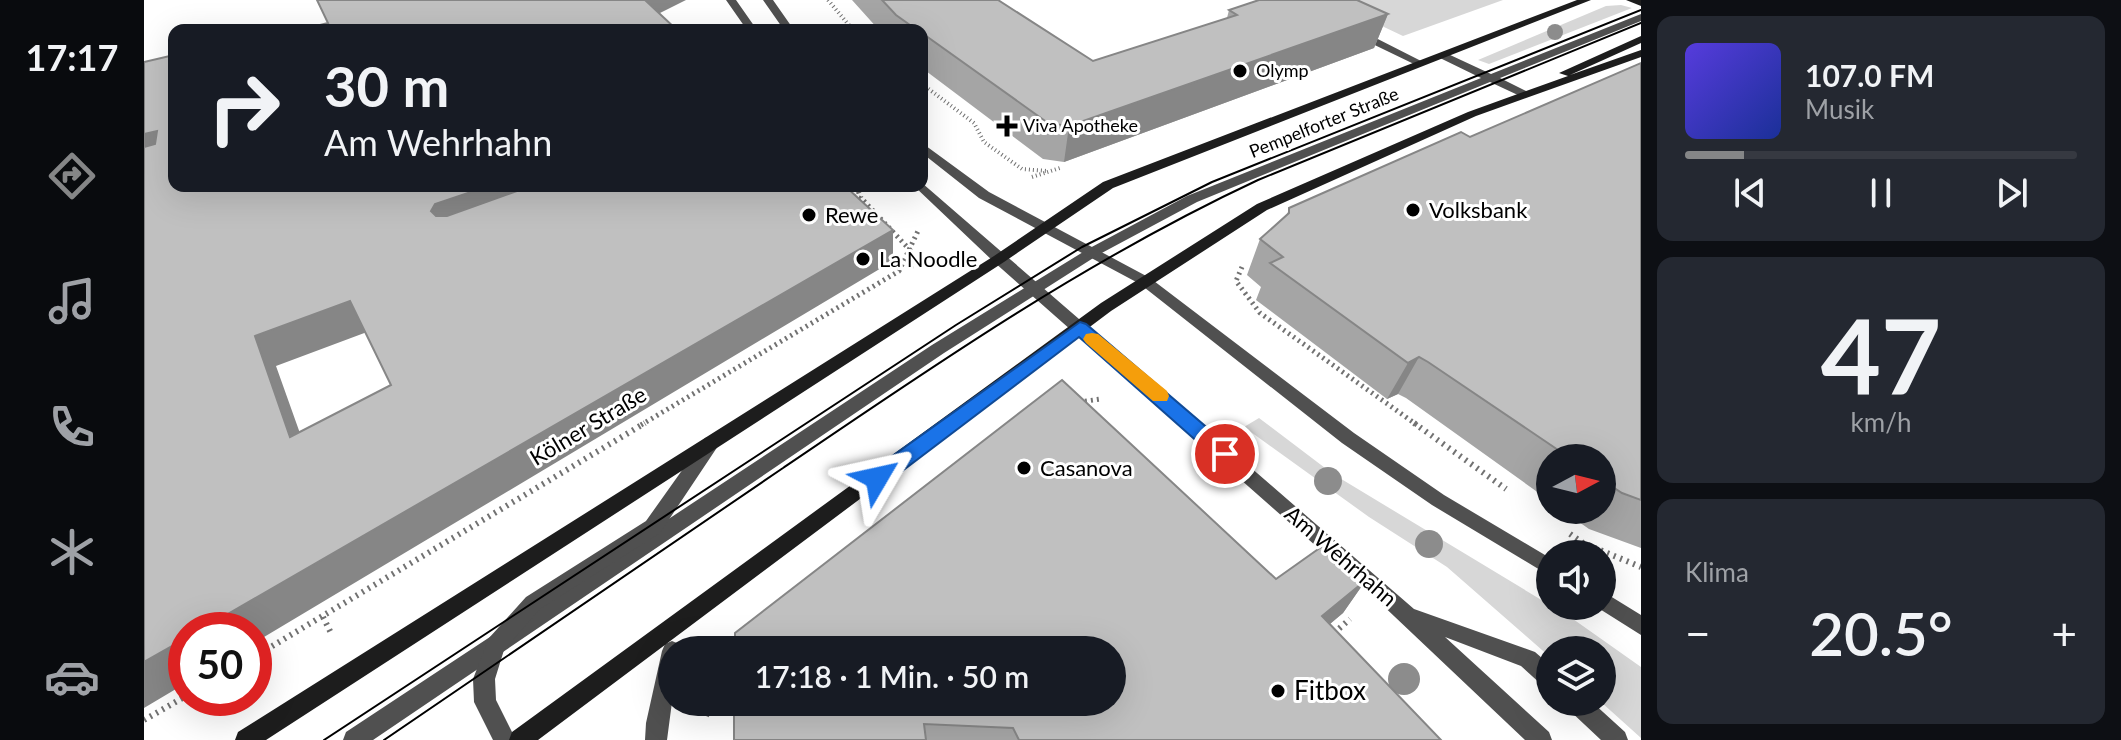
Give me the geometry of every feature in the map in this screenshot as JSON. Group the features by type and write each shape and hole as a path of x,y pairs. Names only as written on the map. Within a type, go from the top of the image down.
{"main road":[{"name":"Pempelforter Straße","path":"999,259 1108,185 1586,0"},
{"path":"1631,0 1641,3"},
{"path":"1544,87 1577,65 1641,39"},
{"path":"520,740 1106,307 1262,207 1524,94 1641,53"},
{"path":"246,740 999,259"}],"street":[{"path":"731,0 748,24"},
{"path":"768,0 785,24"},
{"name":"Pempelforter Straße","path":"496,645 1093,252 1192,199 1641,17"},
{"path":"1354,31 1420,63"},
{"path":"1444,56 1524,94"},
{"path":"928,152 984,195 1145,281 1348,438 1438,500 1536,560"},
{"name":"Am Wehrhahn","path":"926,192 999,259 1407,614 1541,740"},
{"path":"354,740 496,645 533,603 653,527 711,443"},
{"path":"1616,609 1641,626"},
{"path":"1407,614 1528,659 1536,666"},
{"path":"675,636 678,624"},
{"path":"496,645 484,679 485,702 505,740"},
{"path":"656,740 658,716"},
{"path":"1591,716 1617,740"}],"path":[{"path":"828,0 848,24"},
{"path":"928,88 974,123 984,142 1022,169 1061,171"},
{"path":"859,192 910,250 912,273"},
{"path":"851,195 862,199"},
{"name":"Kölner Straße","path":"272,647 899,271 924,218"},
{"path":"1248,254 1236,281 1260,313 1519,499"},
{"path":"1073,402 1102,399"},
{"path":"1557,525 1583,543 1641,567"},
{"path":"323,617 335,640"},
{"path":"1329,638 1351,618"},
{"path":"144,720 168,706"}],"shaded area":[{"path":"1327,0 1503,0 1403,36"},
{"path":"1606,6 1632,8 1489,64 1478,60"},
{"path":"1259,418 1333,474 1536,597 1536,620 1574,620 1597,636 1536,636 1536,645 1447,567 1369,517 1244,427"},
{"path":"1616,649 1641,667 1641,738 1616,716"}],"building":[{"path":"317,0 645,0 671,24 324,24 328,23"},
{"path":"882,0 998,0 1093,61 1237,15 1229,10 1259,0 1357,0 1388,14 1069,126 1048,123 928,37 928,24 909,24"},
{"path":"168,56 168,192 471,192 435,204 431,211 436,216 447,216 514,192 852,192 893,230 231,612 168,612 168,648 144,662 144,147 155,144 157,131 144,134 144,62","holes":["350,301 391,385 290,437 255,336"]},
{"path":"1641,63 1641,500 1616,489 1616,444 1549,444 1428,362 1419,357 1408,363 1270,263 1283,257 1260,239 1289,213 1289,208 1461,132 1470,137"},
{"path":"1062,380 1276,579 1324,545 1366,580 1322,616 1441,740 1019,740 1013,728 924,724 926,740 734,740 734,716 1126,716 1126,636 735,636"}],"tram line":[{"path":"324,740 956,325 1082,247 1212,182 1641,10"},
{"path":"384,740 898,390 1074,278 1258,180 1641,23"}],"slow traffic":[{"path":"1092,339 1160,396"}],"place":[{"name":"Olymp","path":"1240,71"},
{"name":"Viva Apotheke","path":"1007,126"},
{"name":"Volksbank","path":"1413,210"},
{"name":"Rewe","path":"809,215"},
{"name":"La Noodle","path":"863,259"},
{"name":"Casanova","path":"1024,468"},
{"name":"Fitbox","path":"1278,691"}],"route":[{"path":"877,478 1080,328 1225,454"}]}
